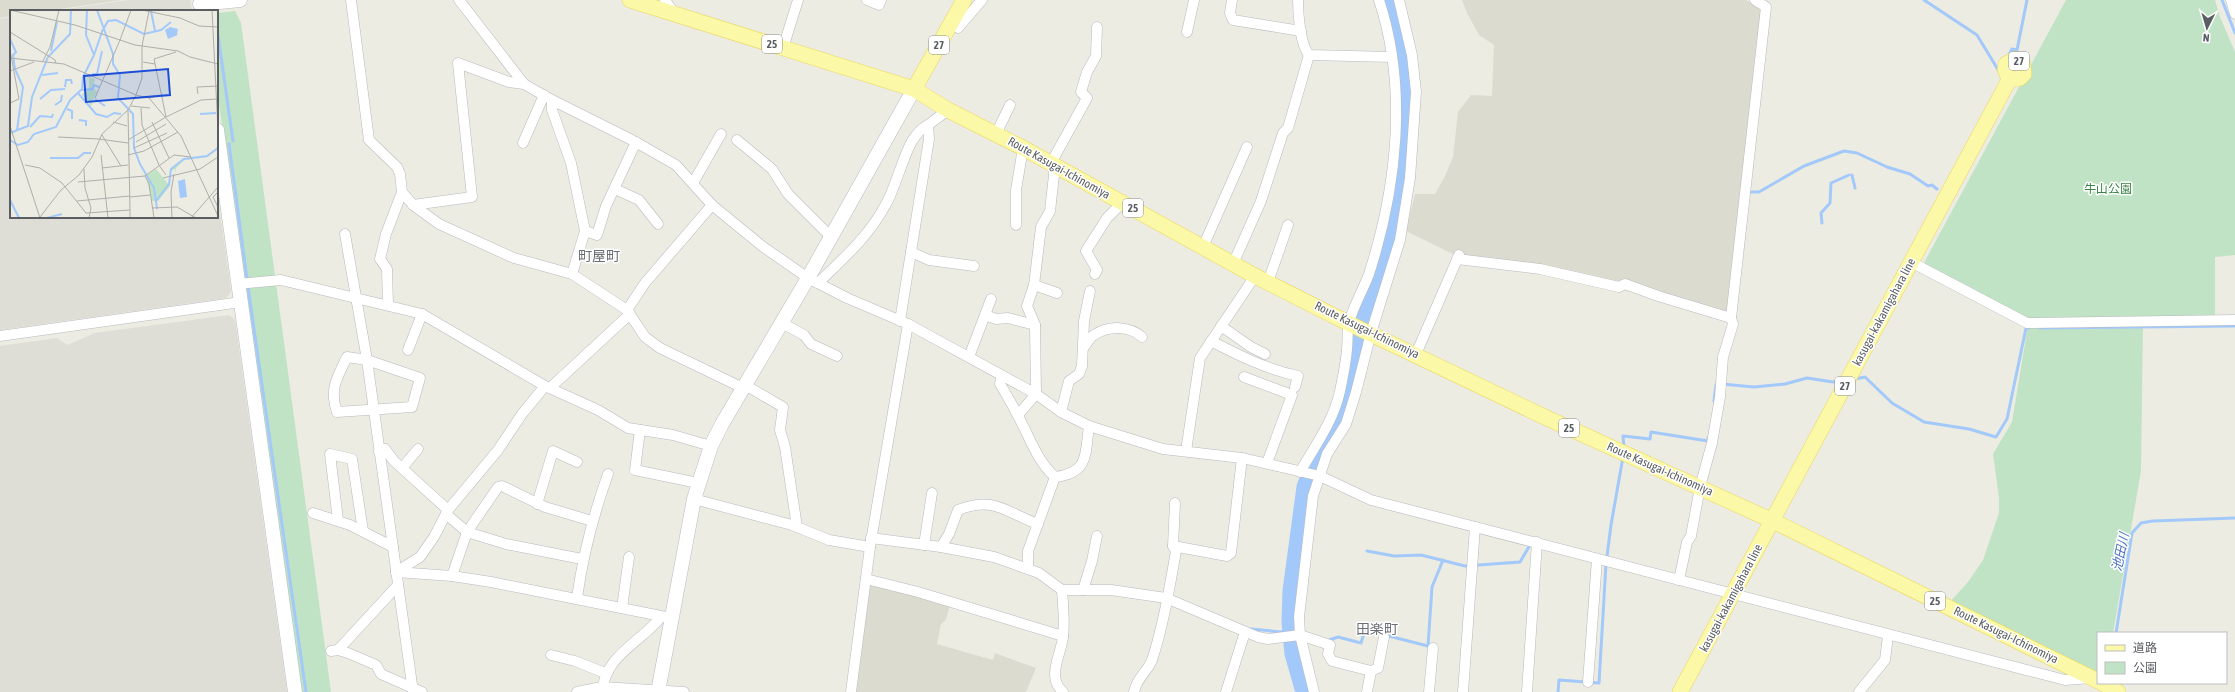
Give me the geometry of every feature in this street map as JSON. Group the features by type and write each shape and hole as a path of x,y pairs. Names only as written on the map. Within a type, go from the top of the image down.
{"main road":[{"name":"Route Kasugai-Ichinomiya","path":"630,0 914,89 948,110 1053,164 1233,264 1350,324 1416,354 1549,419 1700,486 2097,681"},
{"name":"27","path":"914,89 964,0"},
{"name":"kasugai-kakamigahara line","path":"1680,692 2009,80"}],"street":[{"path":"200,5 240,0"},
{"path":"351,0 369,140 396,167 400,174 402,192 386,234 380,259 387,269 388,305"},
{"path":"459,0 524,84 548,98 636,142 676,165 712,205 762,246 813,280 847,298 904,323 969,357 1036,394 1061,412 1090,426 1163,449 1242,458 1318,476 1371,500 1475,527 1536,545 1597,559 1734,594 1888,636 1929,644 2065,680 2097,683"},
{"path":"665,0 674,14"},
{"path":"783,48 798,0"},
{"path":"867,0 879,5 881,0"},
{"path":"958,28 982,0"},
{"path":"1186,32 1194,0"},
{"path":"1232,0 1230,13 1233,20 1301,31"},
{"path":"1233,264 1261,202 1283,133 1288,128 1309,55 1306,51 1301,31 1298,0"},
{"path":"1301,472 1330,419 1339,393 1350,324 1369,275 1387,209 1394,151 1396,79 1379,0"},
{"path":"1314,692 1298,635 1309,521 1313,496 1318,476 1327,454 1346,424 1369,332 1389,278 1400,240 1410,178 1416,92 1412,55 1399,0"},
{"path":"1679,580 1687,542 1692,536 1700,486 1712,443 1720,397 1723,357 1732,324 1731,318 1766,7 1755,0"},
{"path":"2231,0 2235,14"},
{"path":"1018,415 1036,394 1035,325 1027,306 1034,284 1041,227 1050,211 1053,164 1087,98 1081,92 1087,72 1096,56 1097,27"},
{"path":"1309,55 1392,57"},
{"path":"413,205 472,197 458,63 509,82 524,84"},
{"path":"658,691 666,617 698,483 711,446 782,323 813,280 832,237 914,89"},
{"path":"523,143 548,98"},
{"path":"548,98 571,163 585,232 572,274"},
{"path":"996,134 1010,105"},
{"path":"813,280 852,250 875,224 887,203 908,150 921,129 948,110"},
{"path":"851,692 871,542 904,323 911,252 929,139 928,125"},
{"path":"693,183 721,134"},
{"path":"218,137 295,692"},
{"path":"737,140 772,169 788,194 832,237"},
{"path":"585,232 597,235 606,206 636,142"},
{"path":"1203,247 1247,147"},
{"path":"1016,225 1016,190 1023,148"},
{"path":"615,189 639,200 658,224"},
{"path":"402,192 413,205 439,224 514,258 572,274 628,312 645,337 660,348 783,407 780,430 785,447 797,527"},
{"path":"1095,274 1097,270 1086,251 1107,218 1122,203"},
{"path":"396,572 420,557 434,537 447,512 498,450 522,414 547,387 628,312 645,283 712,205"},
{"path":"1186,451 1197,367 1200,358 1221,326 1262,279 1288,225"},
{"path":"346,234 367,360 372,409 413,690"},
{"path":"911,252 929,260 974,266"},
{"path":"1416,354 1458,257 1540,269 1619,287 1625,284 1658,296 1731,318"},
{"path":"1911,262 2027,323 2235,320"},
{"path":"238,284 281,280 422,314 547,387 598,410 628,428 673,435 711,446"},
{"path":"1034,284 1057,293"},
{"path":"1061,412 1069,381 1080,374 1084,347 1084,321 1090,291"},
{"path":"969,357 991,299"},
{"path":"0,336 241,302"},
{"path":"408,350 422,314"},
{"path":"986,315 996,318 1008,318 1035,325"},
{"path":"782,323 804,336 811,344 838,356"},
{"path":"1221,326 1251,347 1265,354"},
{"path":"1084,347 1094,335 1114,328 1134,330 1142,337"},
{"path":"1211,341 1246,360 1274,371 1298,376 1295,387"},
{"path":"347,357 367,360 420,378 412,407 337,412 332,398 334,384 347,357"},
{"path":"1002,376 1000,384 1018,415 1032,445 1048,470 1055,477"},
{"path":"1244,377 1292,395 1267,464"},
{"path":"1055,477 1070,475 1078,470 1084,462 1090,426"},
{"path":"640,430 635,470 698,483"},
{"path":"379,452 385,449 402,468 467,532 506,544 582,559"},
{"path":"402,468 418,449"},
{"path":"537,504 553,451 577,462"},
{"path":"338,520 330,454 352,459 362,531"},
{"path":"1173,546 1227,556 1231,553 1242,458"},
{"path":"577,598 582,559 592,521 608,474"},
{"path":"1028,568 1028,551 1055,477"},
{"path":"452,576 467,532 498,487 502,486 537,504 592,521"},
{"path":"924,545 932,493"},
{"path":"694,499 797,527 830,540 924,545 994,558 1028,568 1039,573 1062,590 1135,592 1166,598 1245,632 1268,638 1298,635 1330,645 1328,654 1332,661 1371,671 1378,668 1384,637"},
{"path":"1134,692 1142,673 1152,662 1166,598 1176,550 1173,546 1175,503"},
{"path":"941,547 949,534 958,510 972,504 998,505 1016,516 1038,524"},
{"path":"313,513 338,520 392,547"},
{"path":"1463,692 1471,565 1475,527"},
{"path":"1083,590 1092,561 1097,536"},
{"path":"1526,692 1536,545"},
{"path":"622,608 629,557"},
{"path":"1588,682 1597,559"},
{"path":"396,572 452,576 577,598 666,617"},
{"path":"866,579 918,592 1063,636"},
{"path":"398,585 335,651 376,665 381,674 413,690 422,692"},
{"path":"1062,590 1063,636 1054,675 1056,682 1063,692"},
{"path":"602,689 605,673 615,660 666,617"},
{"path":"1226,692 1245,632"},
{"path":"1859,692 1885,660 1888,636"},
{"path":"1430,692 1433,648"},
{"path":"551,655 575,661 605,673"},
{"path":"1367,692 1371,671"},
{"path":"577,692 602,689 684,692"}],"shaded area":[{"path":"0,0 122,0 53,10 10,10 10,16 0,18"},
{"path":"128,0 190,0 192,10 60,10"},
{"path":"1462,0 1746,0 1762,10 1729,309 1723,312 1618,285 1453,254 1406,231 1415,194 1435,194 1445,176 1453,157 1458,112 1471,95 1492,96 1494,45 1479,35"},
{"path":"10,17 10,218 218,218 218,197 231,292 226,298 0,330 0,19"},
{"path":"229,315 235,320 287,692 0,692 0,346 57,338 67,345 95,333"},
{"path":"868,584 950,604 946,620 941,624 937,644 993,660 995,653 1036,668 1026,692 855,692"}],"green space":[{"name":"牛山公園","path":"2066,0 2215,0 2220,17 2235,52 2235,255 2215,257 2215,317 2143,319 2141,471 2113,632 2097,632 2097,674 1950,602 1968,582 1983,560 1999,513 1999,498 1993,454 2012,422 2029,319 1925,265 1925,261"},
{"path":"235,11 241,23 331,692 300,692 218,96 218,13"}],"waterway":[{"path":"1304,692 1293,654 1290,622 1291,591 1305,487 1315,460 1339,419 1346,397 1358,337 1386,250 1398,204 1406,92 1398,32 1390,0"},
{"path":"1924,0 1977,35 2000,73"},
{"path":"2008,57 2012,49 2017,50 2027,0"},
{"path":"2222,0 2235,33"},
{"path":"218,35 233,141"},
{"path":"229,144 247,279"},
{"path":"1749,192 1759,192 1804,166 1844,151 1857,153 1887,167 1910,174 1928,186 1932,185 1937,189"},
{"path":"1822,223 1821,213 1830,203 1831,183 1849,175"},
{"path":"1852,175 1855,188"},
{"path":"248,287 306,692"},
{"path":"2040,328 2235,326"},
{"path":"1855,379 1865,377 1892,403 1924,422 1969,429 1996,437 2007,419 2026,328 2028,328"},
{"path":"1722,384 1754,387 1785,384 1807,378 1833,382 1841,381"},
{"path":"1714,401 1716,385"},
{"path":"1624,448 1623,436 1650,439 1651,432 1708,441 1708,438"},
{"path":"1558,692 1559,680 1599,683 1606,564 1623,457"},
{"name":"池田川","path":"2116,632 2132,533 2141,523 2153,521 2235,518"},
{"path":"1367,551 1394,556 1421,555 1465,566 1520,562 1530,545"},
{"path":"1329,640 1338,637 1361,643 1365,630 1428,646 1432,587 1443,560"},
{"path":"1251,629 1281,632 1290,629"}],"district":[{"name":"町屋町","path":"599,256"},
{"name":"田楽町","path":"1377,629"}]}
